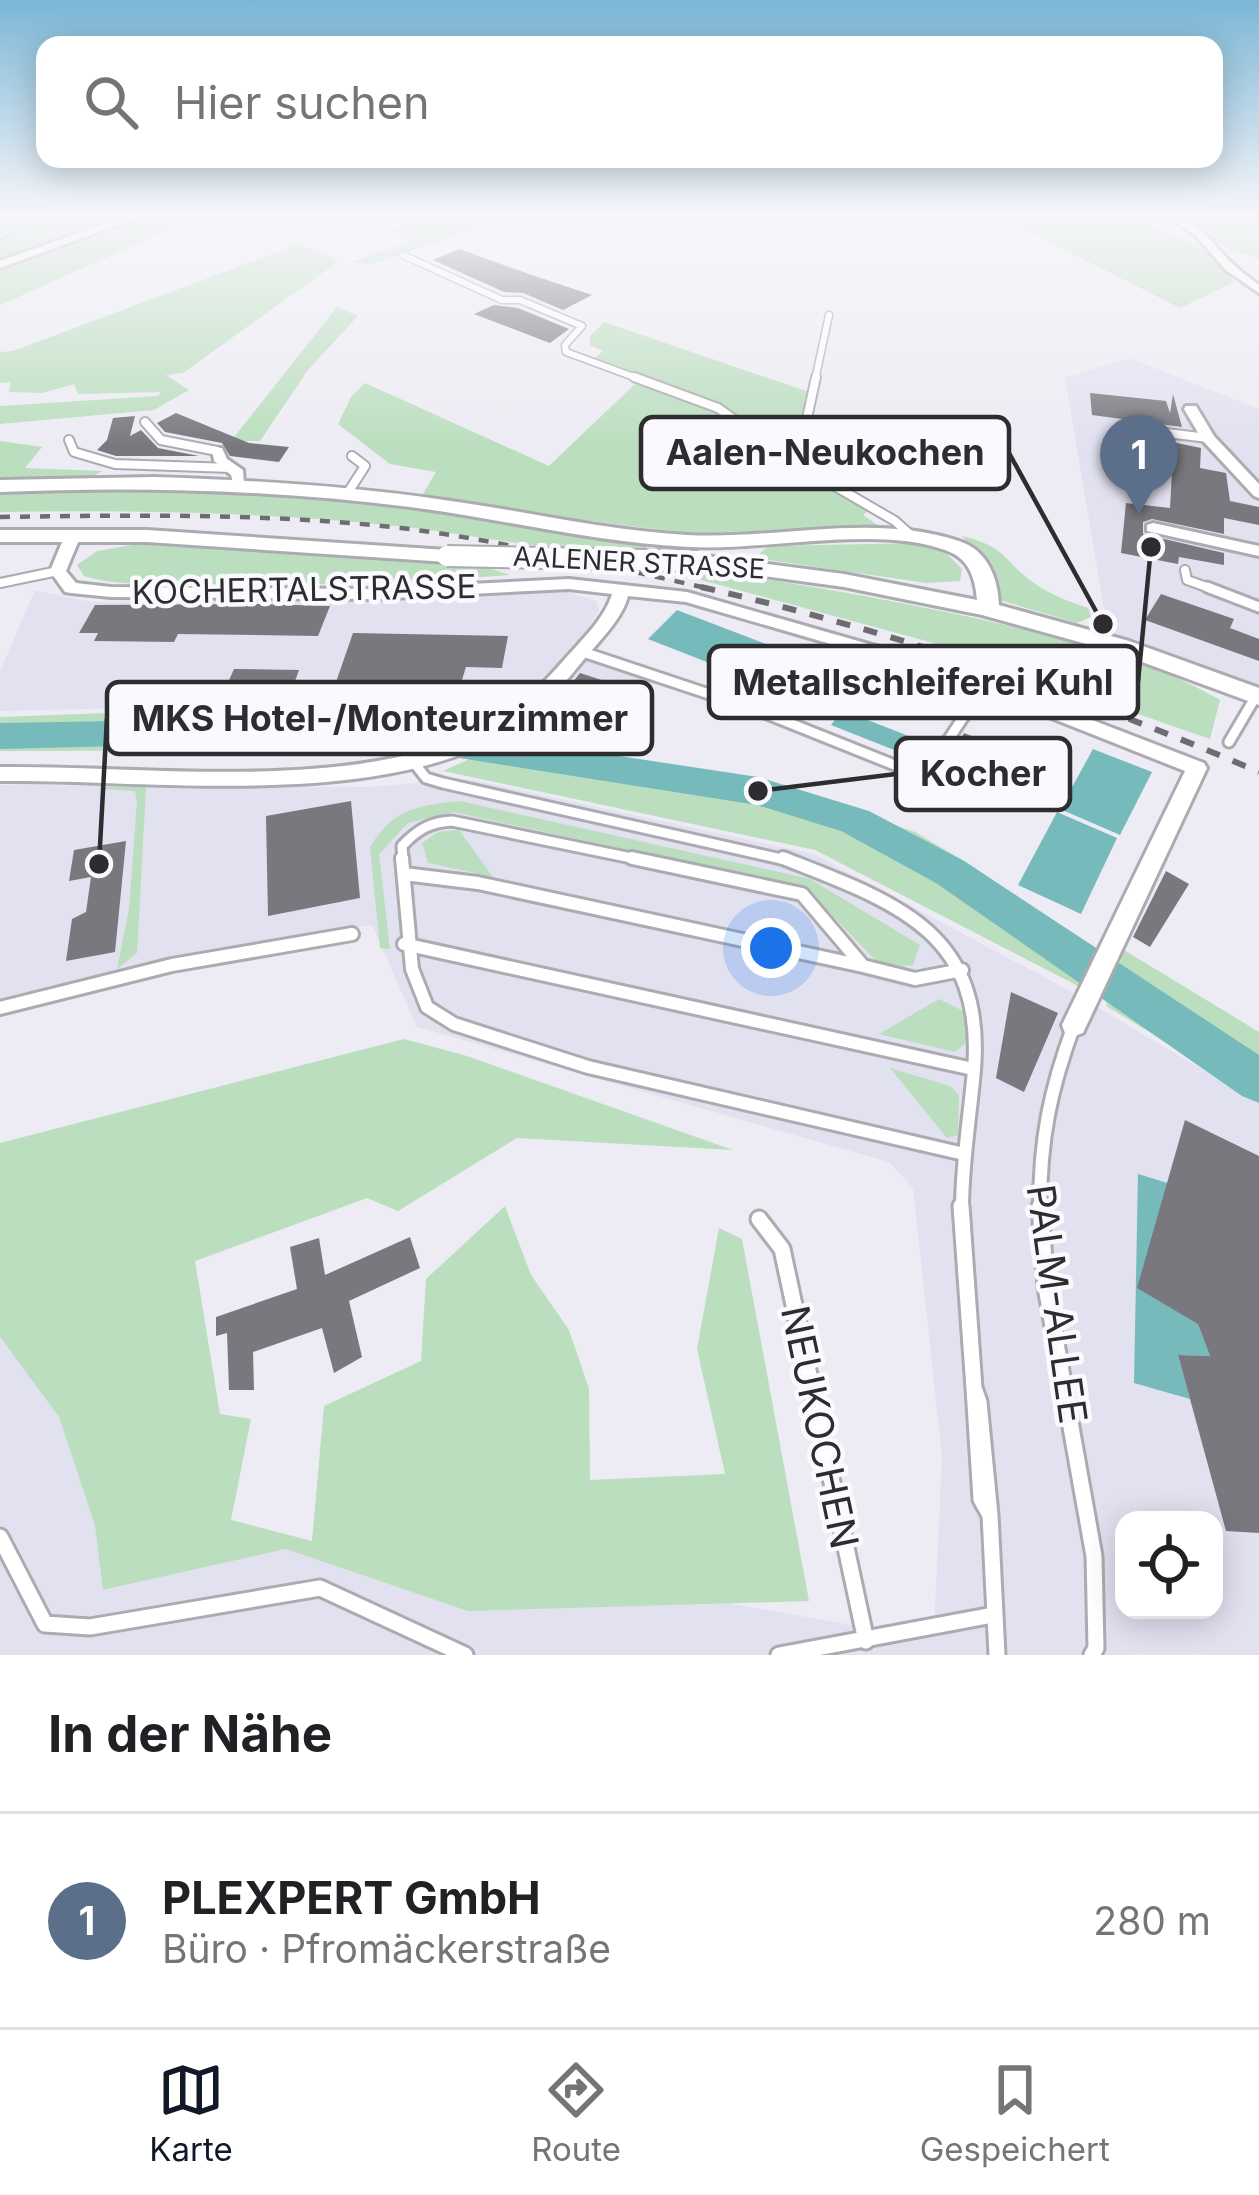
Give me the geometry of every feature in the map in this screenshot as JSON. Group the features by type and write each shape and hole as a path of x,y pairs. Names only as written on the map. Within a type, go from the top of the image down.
{"street":[{"path":"1191,409 1208,438 1259,493"},
{"path":"217,451 235,476"},
{"path":"1238,470 1259,470"},
{"path":"0,486 235,476 646,538 914,538 958,547 980,564 988,584 988,605"},
{"path":"1153,528 1259,550"},
{"path":"58,571 73,535"},
{"name":"AALENER STRASSE","path":"0,536 73,535 447,556 698,561 836,575 988,605 1088,634 1258,696"},
{"name":"KOCHERTALSTRASSE","path":"58,571 71,588 111,592 370,594 569,584 687,597 890,652 1028,700 1198,768"},
{"path":"0,774 337,773 416,764 496,730 535,703 617,606 622,589"},
{"name":"PALM-ALLEE","path":"1081,1013 1198,768"}],"lane":[{"path":"485,292 572,320 582,326 565,345 566,352 718,408 819,481 903,525 914,538"},
{"path":"797,464 829,315"},
{"path":"145,422 161,440 217,451"},
{"path":"1150,430 1208,438"},
{"path":"69,440 74,452 115,464 235,476"},
{"path":"347,494 364,466 352,455"},
{"path":"1185,570 1186,580 1259,607"},
{"path":"0,583 58,571"},
{"path":"580,651 757,710 912,772 927,772 968,710 858,670"},
{"path":"1229,742 1258,696"},
{"path":"416,764 427,778 443,783 770,854 809,868 934,935 962,970 973,1006 973,1069 964,1154 974,1388 981,1498 990,1515 997,1655"},
{"path":"863,966 802,894 462,822 438,820 418,829 402,846 404,944 428,1011 446,1024 548,1057 964,1154"},
{"path":"404,874 478,883 915,979 962,970"},
{"path":"0,1008 172,965 352,934"},
{"path":"404,944 973,1069"},
{"name":"PALM-ALLEE","path":"1081,1013 1046,1092 1036,1183 1094,1558 1096,1648 1092,1655"},
{"name":"NEUKOCHEN","path":"759,1220 782,1249 866,1641"},
{"path":"0,1537 45,1624 90,1627 320,1588 465,1655"},
{"path":"779,1655 994,1615"}],"shaded area":[{"path":"1129,358 1259,409 1259,692 1109,638 1065,378"},
{"path":"520,588 564,591 597,601 599,610 575,650 656,680 610,751 331,703 0,711 0,671 35,590 91,602 359,600"},
{"path":"468,779 814,854 1070,991 1259,1103 1259,1655 0,1655 0,1337 59,1417 95,1526 104,1590 345,1536 858,1626 934,1631 942,1457 913,1188 889,1162 417,1027 372,925 170,959 0,1003 0,785 368,787"}],"green space":[{"path":"0,292 29,292 0,305"},
{"path":"170,292 295,292 183,373 166,375 189,390 154,410 0,424 0,406 158,396 161,392 78,394 74,384 43,393 9,392 11,382 0,383 0,352"},
{"path":"1149,292 1213,292 1180,308"},
{"path":"337,307 358,316 308,370 260,441 231,441"},
{"path":"604,322 809,392 796,454 723,407 592,360 603,351 590,345 590,336"},
{"path":"637,382 724,414 804,474 868,511 863,515 886,531 700,535 420,499 436,472 390,464 338,424 351,397 365,383 549,466"},
{"path":"0,441 42,447 25,468 102,471 84,482 0,487"},
{"path":"238,486 413,505 647,541 645,555 291,517 0,512 0,489"},
{"path":"962,536 997,550 1040,587 1088,608 1091,617 1077,623 996,599 987,563"},
{"path":"921,543 946,553 962,569 960,581 926,583 755,558 768,546"},
{"path":"138,544 480,565 510,575 273,585 139,584 84,576 77,565 97,551"},
{"path":"691,569 956,614 1125,658 1220,700 1210,739 930,642 668,571"},
{"path":"326,705 455,730 390,750 0,751 0,717"},
{"path":"505,743 775,785 915,832 971,865 1086,947 1080,987 815,850 443,771"},
{"path":"146,787 137,953 117,969 129,909 137,801 135,791 101,789"},
{"path":"460,801 810,879 920,945 913,965 898,967 876,961 807,889 453,812 408,823 379,854 390,949 380,948 370,847 388,824 408,811"},
{"path":"458,830 493,877 428,863 422,843 438,832"},
{"path":"1124,950 1259,1032 1259,1098 1106,1006"},
{"path":"939,999 963,1011 972,1037 955,1052 879,1034"},
{"path":"404,1039 467,1056 733,1150 517,1138 398,1211 367,1198 195,1261 220,1414 251,1419 231,1520 312,1541 324,1406 421,1361 426,1279 505,1206 531,1275 569,1330 589,1389 590,1480 725,1474 697,1349 719,1228 742,1239 809,1601 468,1611 286,1549 103,1590 95,1526 59,1417 0,1337 0,1143"},
{"path":"890,1068 950,1086 959,1095 958,1135 947,1138"}],"water":[{"path":"677,610 782,650 755,681 648,639"},
{"path":"842,710 937,747 927,763 831,725"},
{"path":"1093,749 1152,772 1120,835 1060,809"},
{"path":"1057,812 1117,838 1081,914 1018,885"},
{"path":"1138,1174 1197,1192 1198,1324 1210,1356 1178,1355 1190,1399 1134,1383"}],"building":[{"path":"508,292 592,295 563,310 523,293"},
{"path":"494,305 518,308 569,329 550,343 474,314"},
{"path":"1090,393 1166,401 1170,413 1173,394 1182,427 1092,415"},
{"path":"176,413 249,443 289,447 279,462 230,456 222,443 165,432 157,423"},
{"path":"135,416 130,436 141,430 158,448 199,456 116,456 97,450 107,440 113,418"},
{"path":"1167,441 1201,448 1200,468 1226,473 1230,501 1259,507 1259,525 1224,518 1224,534 1152,519 1143,522 1143,534 1224,553 1224,565 1179,557 1178,564 1121,553 1126,503 1170,508 1173,453 1166,452"},
{"path":"1161,594 1234,619 1230,628 1259,639 1259,661 1145,620"},
{"path":"95,605 330,606 318,636 178,634 174,642 94,641 98,633 79,633"},
{"path":"353,633 508,636 502,668 466,667 453,709 356,704 362,682 336,682"},
{"path":"234,669 299,670 289,698 222,696"},
{"path":"580,673 617,685 578,738 540,725"},
{"path":"964,733 993,744 968,788 939,776"},
{"path":"351,801 360,898 268,916 266,816"},
{"path":"126,841 115,952 66,961 72,919 86,912 91,877 69,881 74,850"},
{"path":"1166,871 1189,884 1150,947 1133,937"},
{"path":"1011,992 1058,1013 1024,1092 996,1078"},
{"path":"1185,1120 1259,1156 1259,1533 1226,1531 1178,1355 1210,1356 1198,1324 1137,1288"},
{"path":"410,1237 420,1268 349,1301 362,1357 334,1373 322,1328 253,1352 254,1390 229,1390 227,1333 216,1336 216,1317 297,1289 290,1247 319,1238 325,1275"}],"waterway":[{"path":"0,736 241,731 434,741 758,791 855,821 950,872 1259,1081"},
{"path":"1125,994 1126,1006"}],"railway":[{"path":"0,517 251,517 401,528 519,547 715,590"},
{"path":"701,587 984,667 1259,772"}],"place":[{"name":"PLEXPERT GmbH","path":"1139,514"},
{"name":"Metallschleiferei Kuhl","path":"1151,547"},
{"name":"Aalen-Neukochen","path":"1103,624"},
{"name":"Kocher","path":"758,791"},
{"name":"MKS Hotel-/Monteurzimmer","path":"99,864"}]}
